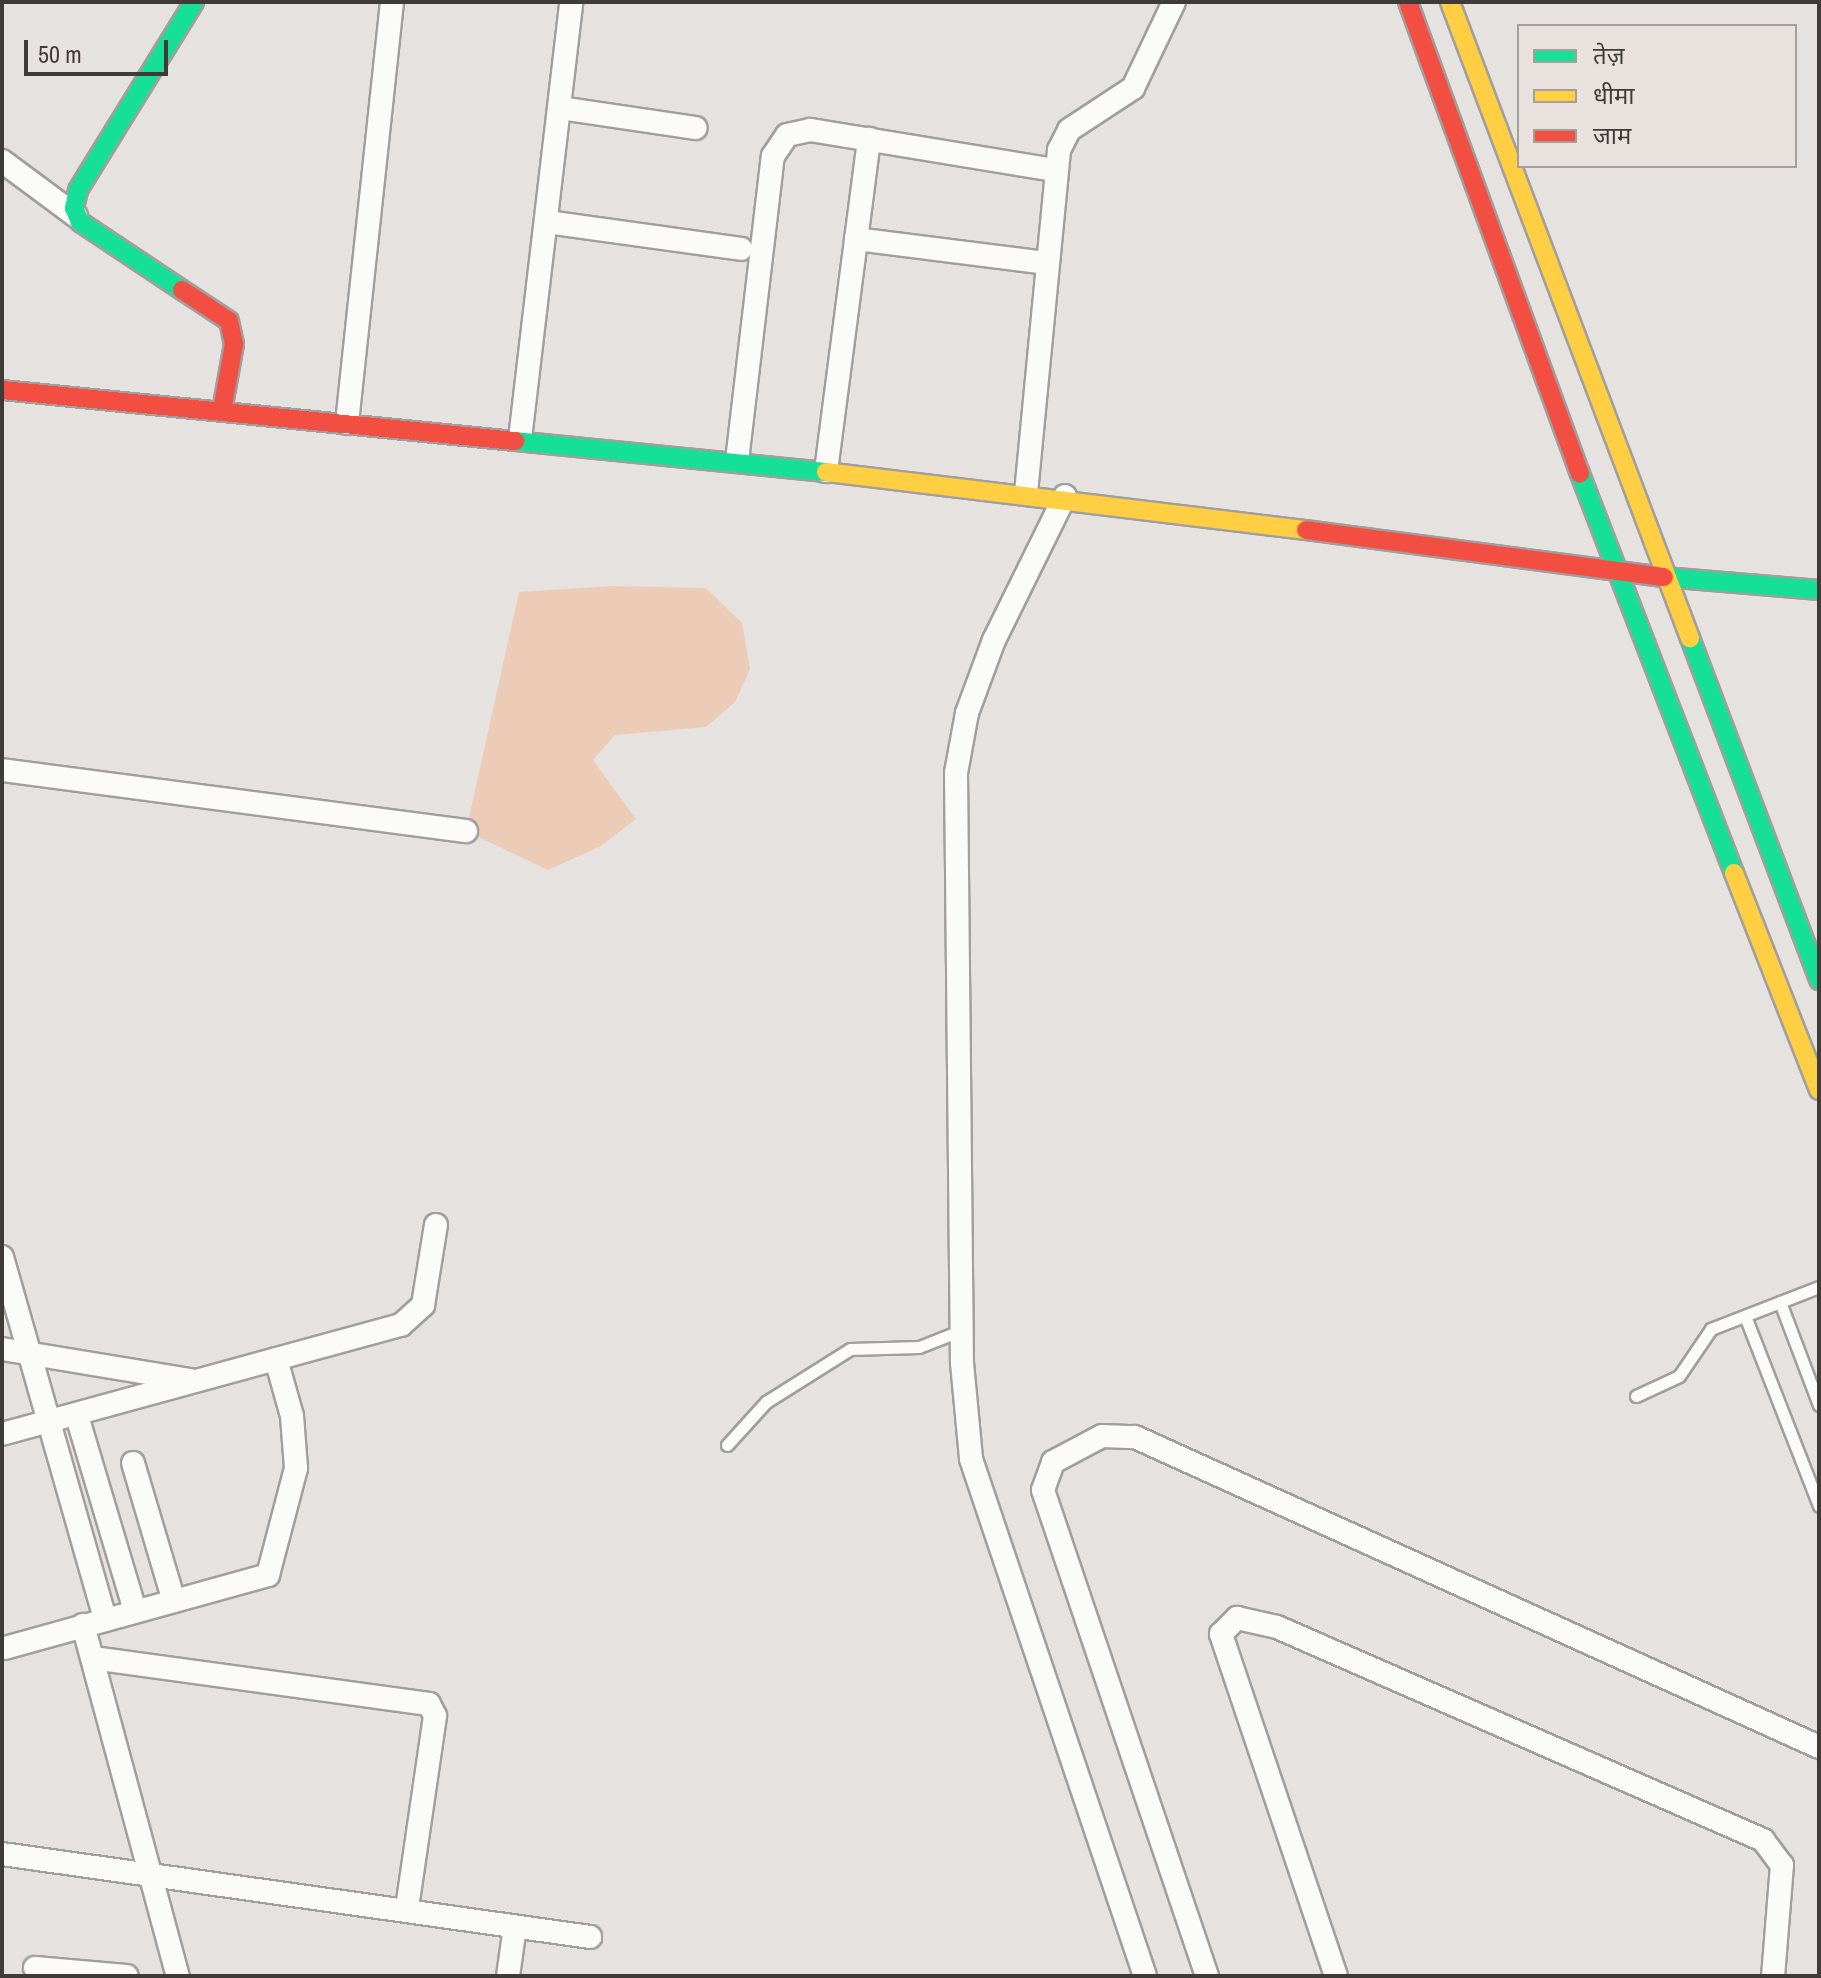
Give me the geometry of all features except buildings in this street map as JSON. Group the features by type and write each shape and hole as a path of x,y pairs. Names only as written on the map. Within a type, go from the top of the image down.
{"street":[{"path":"76,216 78,190 194,2"},
{"path":"347,423 392,2"},
{"path":"520,439 571,2"},
{"path":"1026,493 1055,170 1069,130 1133,88 1174,2"},
{"path":"1408,2 1616,573 1819,1090"},
{"path":"1450,2 1663,576 1819,980"},
{"path":"560,108 696,128"},
{"path":"737,461 773,156 795,131 869,139 1055,170"},
{"path":"826,471 869,139"},
{"path":"2,161 229,321 234,344 222,411"},
{"path":"547,222 741,249"},
{"path":"856,239 1046,263"},
{"path":"2,390 520,439 1065,496 1616,573 1819,590"},
{"path":"1065,496 994,640 967,713 956,773 963,1330 971,1459 1145,1976"},
{"path":"2,770 466,831"},
{"path":"2,1434 77,1416 276,1359 417,1315 436,1225"},
{"path":"2,1257 47,1423 94,1621 93,1658 178,1976"},
{"path":"2,1349 198,1381"},
{"path":"5,1648 135,1610 259,1583 275,1562 296,1468 292,1416 276,1359"},
{"path":"77,1416 135,1610"},
{"path":"1207,1976 1043,1490 1053,1462 1102,1436 1135,1437 1819,1747"},
{"path":"133,1463 174,1601"},
{"path":"1336,1976 1221,1634 1237,1618 1277,1627 1763,1840 1782,1865 1773,1976"},
{"path":"93,1658 429,1704 435,1716 407,1909"},
{"path":"2,1854 153,1879 407,1909 590,1937"},
{"path":"508,1976 515,1927"},
{"path":"35,1968 127,1976"}],"lane":[{"path":"1636,1396 1679,1376 1711,1329 1819,1287"},
{"path":"1780,1302 1819,1405"},
{"path":"1745,1316 1819,1506"},
{"path":"727,1445 766,1402 850,1349 919,1347 963,1330"}],"shaded area":[{"path":"612,586 706,588 742,623 750,669 735,702 706,727 615,735 593,760 636,819 601,846 548,870 466,831 519,592"}],"traffic: fast":[{"path":"182,290 80,222 74,208 78,190 194,2"},
{"path":"515,441 826,472"},
{"path":"1580,474 1734,873"},
{"path":"1664,577 1819,590"},
{"path":"1690,638 1819,980"}],"traffic: slow":[{"path":"1450,2 1690,638"},
{"path":"826,472 1306,530"},
{"path":"1734,873 1819,1090"}],"traffic: jam":[{"path":"1408,2 1580,474"},
{"path":"182,290 229,321 234,344 222,411"},
{"path":"2,390 515,441"},
{"path":"1306,530 1664,577"}]}
